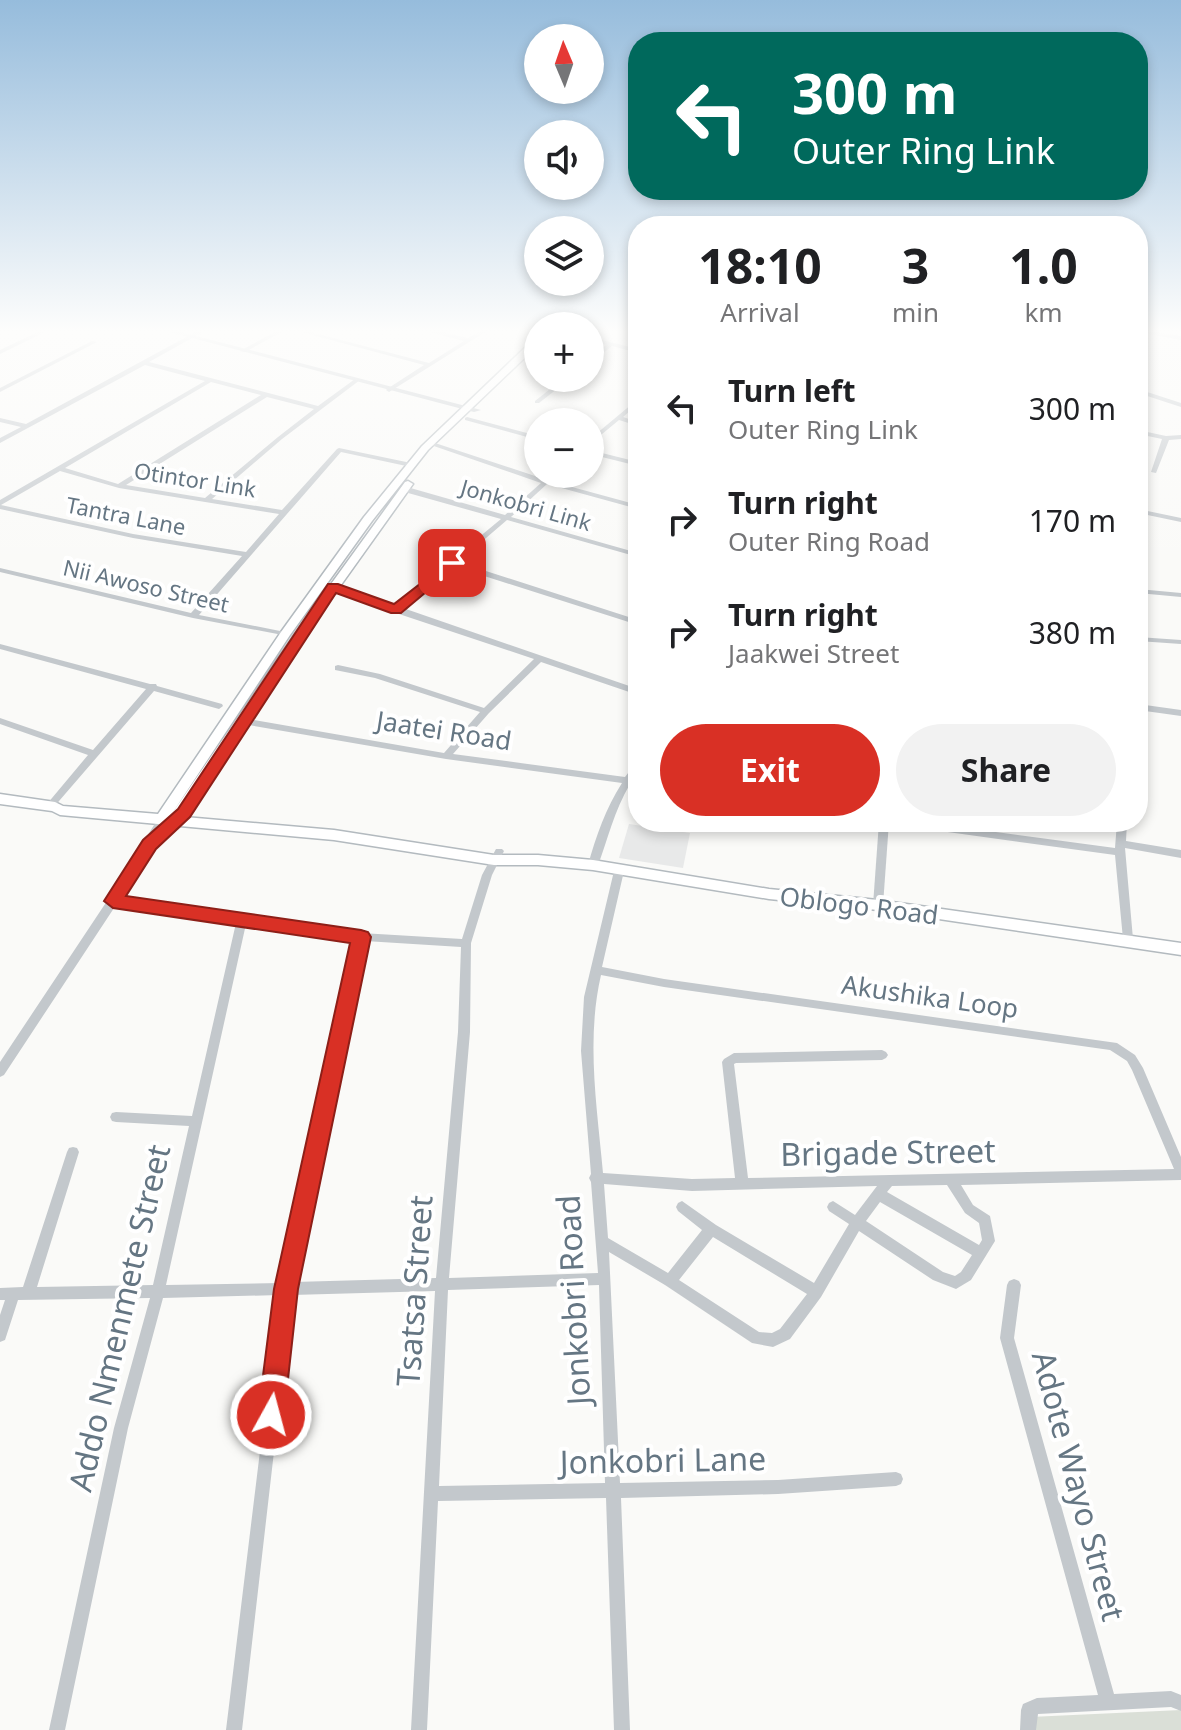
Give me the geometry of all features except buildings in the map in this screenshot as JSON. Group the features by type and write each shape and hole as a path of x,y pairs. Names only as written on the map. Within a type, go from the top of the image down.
{"main road":[{"path":"173,816 285,634 411,465 472,410"},
{"path":"173,816 243,721 433,447"},
{"name":"Oblogo Road","path":"0,799 60,810 173,816 593,865 823,901 878,905 1181,949"}],"street":[{"path":"0,441 55,410"},
{"path":"0,505 159,410"},
{"path":"119,486 242,410"},
{"path":"206,500 315,410"},
{"path":"462,410 524,433"},
{"path":"604,430 628,410"},
{"path":"619,418 628,421"},
{"path":"0,420 25,426"},
{"path":"1148,434 1181,437"},
{"path":"1154,472 1166,438"},
{"path":"433,447 524,475"},
{"path":"193,616 281,512 339,450 411,465"},
{"path":"604,456 628,462"},
{"name":"Otintor Link","path":"58,468 119,486 281,512"},
{"path":"396,610 539,488"},
{"path":"568,488 628,504"},
{"name":"Jonkobri Link","path":"404,489 628,552"},
{"name":"Tantra Lane","path":"0,505 133,536 246,554"},
{"path":"1148,513 1181,520"},
{"path":"452,563 628,620"},
{"name":"Nii Awoso Street","path":"0,570 193,616 285,634"},
{"path":"333,587 628,689"},
{"path":"1148,592 1181,595"},
{"path":"1148,640 1181,642"},
{"path":"0,646 219,706"},
{"path":"446,756 538,660"},
{"path":"338,668 377,676 486,711"},
{"path":"53,807 153,686"},
{"path":"1148,708 1181,713"},
{"path":"0,721 94,754"},
{"name":"Jaatei Road","path":"243,721 446,756 628,780"},
{"path":"593,865 601,836 628,788"},
{"path":"0,1072 149,845 173,816"},
{"path":"878,905 883,832"},
{"path":"983,832 1181,854"},
{"path":"1122,832 1128,939"},
{"name":"Tsatsa Street","path":"419,1730 442,1284 464,1032 466,943 496,856"},
{"name":"Jonkobri Road","path":"619,871 590,997 587,1051 605,1279 622,1730"},
{"path":"113,901 361,937 466,943"},
{"name":"Addo Nmenmete Street","path":"57,1730 121,1428 158,1292 242,919"},
{"path":"234,1730 286,1289 361,937"},
{"name":"Akushika Loop","path":"597,970 664,983 1113,1046 1131,1058 1137,1068 1181,1172"},
{"path":"742,1184 728,1062 734,1058 882,1055"},
{"path":"116,1117 195,1121"},
{"path":"0,1335 14,1293 73,1152"},
{"name":"Brigade Street","path":"595,1178 692,1185 1181,1172"},
{"path":"833,1207 949,1283 956,1283 966,1276 989,1241 985,1220 969,1209 951,1180"},
{"path":"602,1241 757,1338 773,1340 785,1334 816,1292 856,1224 888,1181"},
{"path":"878,1194 981,1253"},
{"path":"682,1207 711,1229 816,1292"},
{"path":"670,1281 711,1229"},
{"path":"14,1293 286,1289 605,1279"},
{"name":"Adote Wayo Street","path":"1014,1285 1007,1338 1108,1701"},
{"name":"Jonkobri Lane","path":"431,1494 813,1486 896,1479"},
{"path":"1028,1730 1029,1710 1037,1706 1171,1699 1181,1703"}],"shaded area":[{"path":"628,827 628,832 690,833 683,868 619,858"},
{"path":"1181,1710 1181,1730 1033,1730 1030,1717"}],"route":[{"path":"271,1415 286,1289 361,937 113,901 149,845 184,813 333,587 396,610 452,563"}]}
